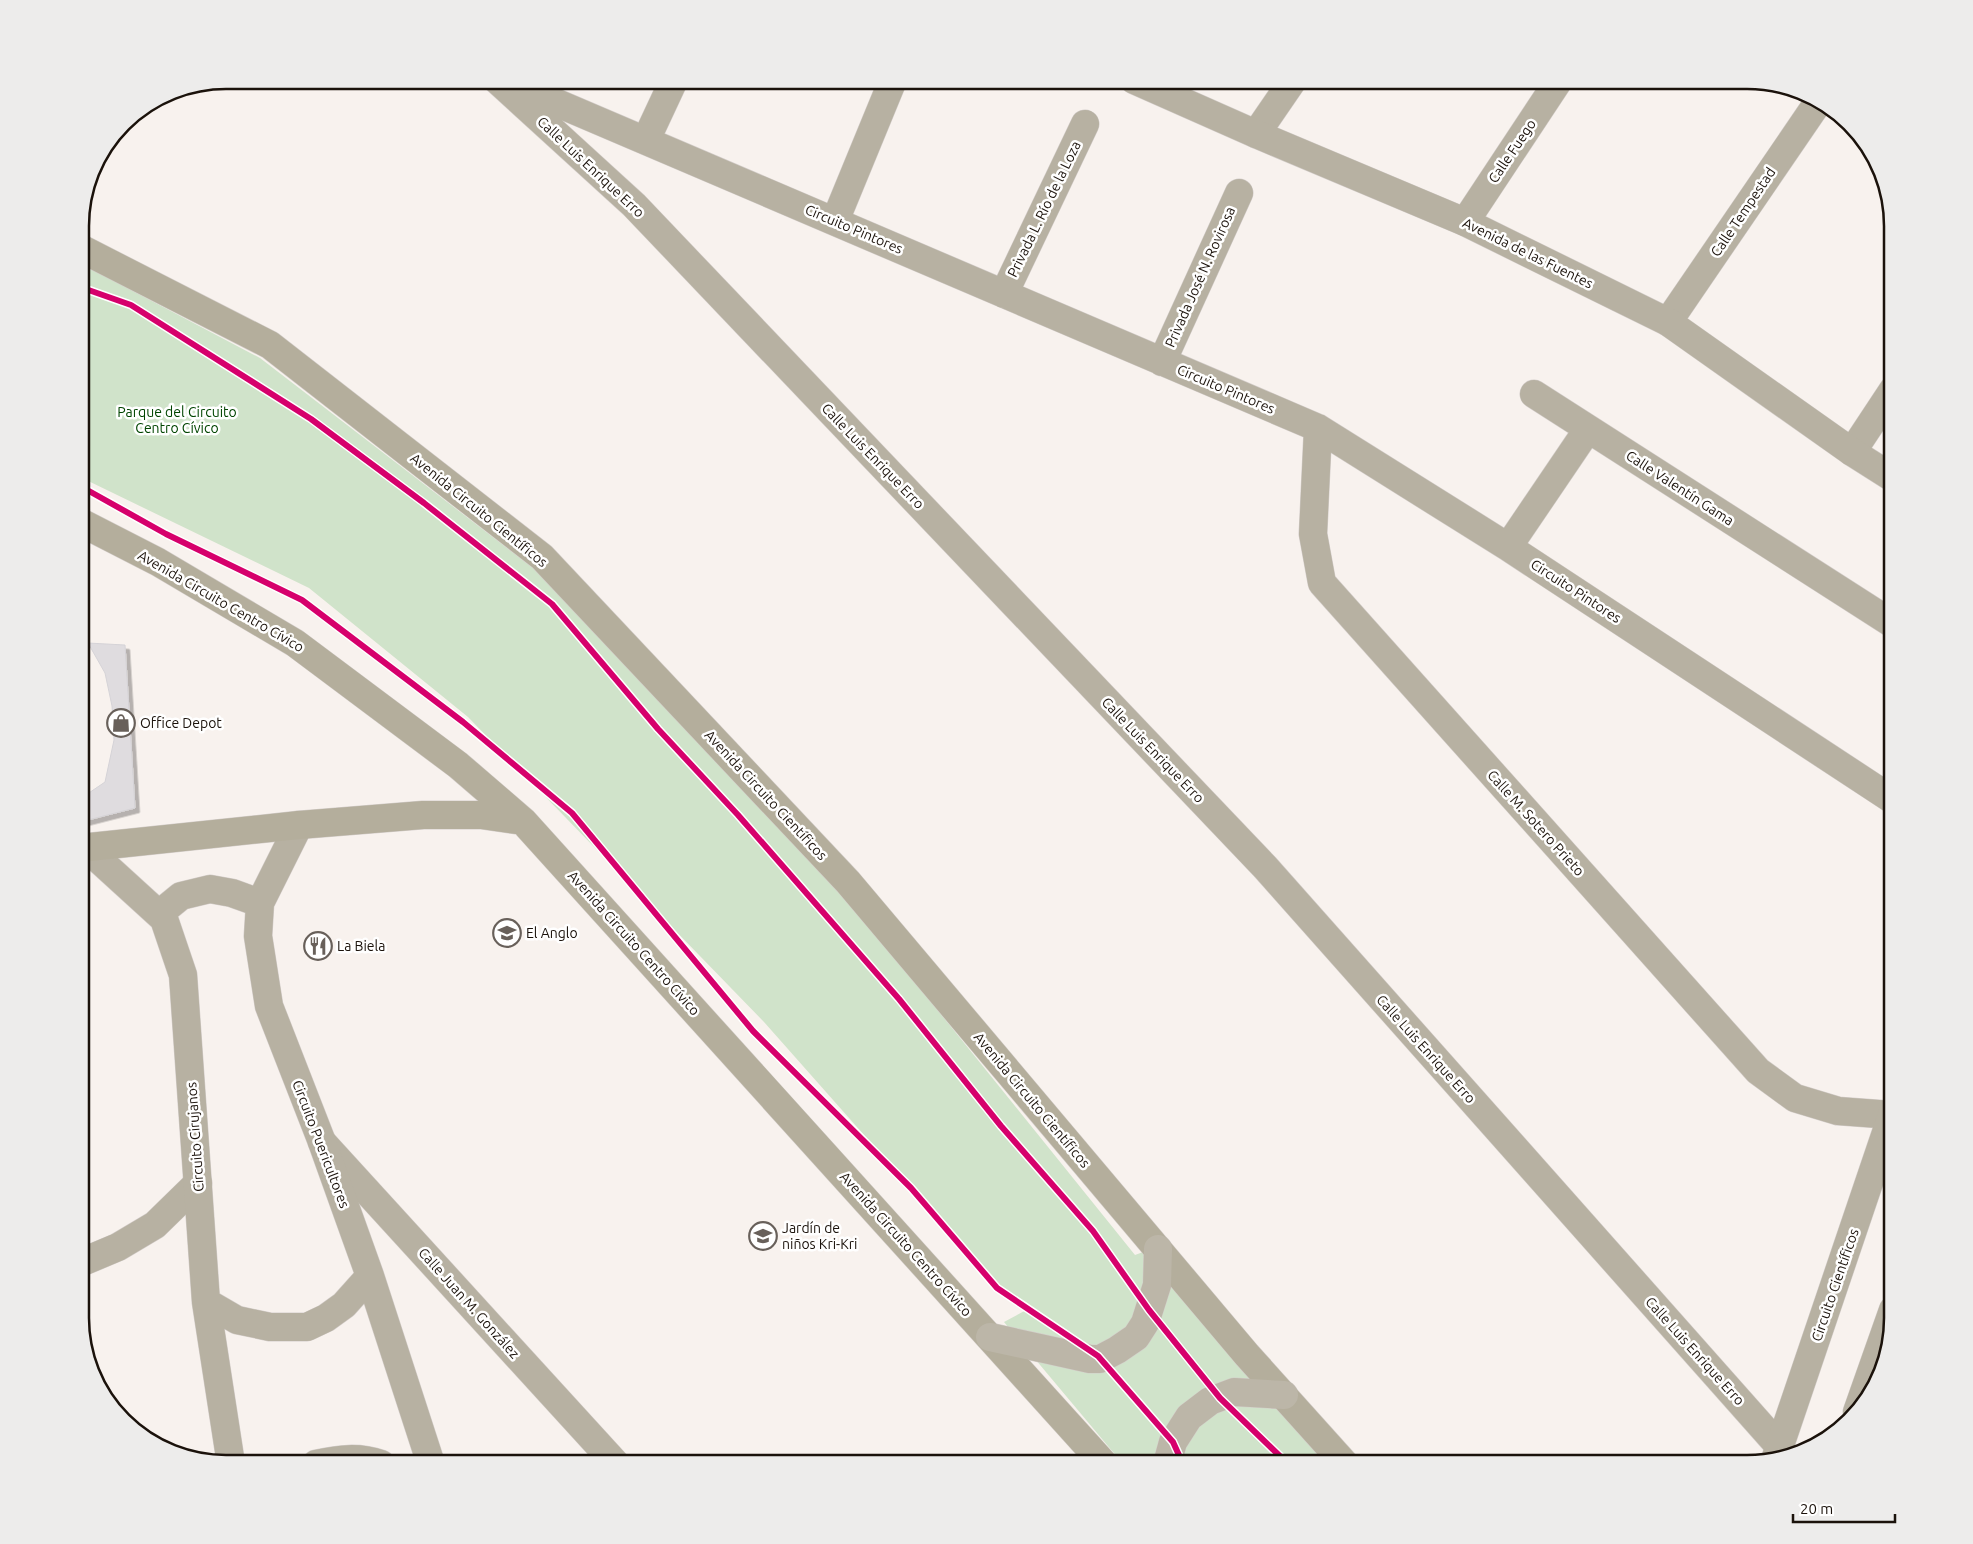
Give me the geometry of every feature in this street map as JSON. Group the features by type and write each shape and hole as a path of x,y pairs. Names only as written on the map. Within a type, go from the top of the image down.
{"main road":[{"name":"Avenida Circuito Científicos","path":"89,253 270,345 542,557 848,882 1247,1355 1337,1455"},
{"name":"Avenida Circuito Centro Cívico","path":"89,527 158,562 295,643 458,765 523,821 1096,1455"},
{"name":"Circuito Cirujanos","path":"89,847 300,825 423,815 481,815 523,821"},
{"path":"990,1337 1090,1359 1100,1359 1118,1350 1136,1337 1144,1324 1157,1285 1158,1249"},
{"path":"1169,1455 1173,1442 1189,1417 1210,1401 1234,1392 1284,1395"}],"street":[{"name":"Calle Luis Enrique Erro","path":"507,89 634,205 1264,867 1778,1452"},
{"name":"Circuito Pintores","path":"526,89 1318,428 1508,547 1884,792"},
{"path":"646,140 670,89"},
{"path":"835,221 889,89"},
{"name":"Avenida de las Fuentes","path":"1154,89 1465,222 1668,322 1852,452 1884,472"},
{"path":"1256,134 1287,89"},
{"name":"Calle Fuego","path":"1465,222 1553,89"},
{"name":"Calle Tempestad","path":"1668,322 1815,107"},
{"name":"Privada L. Río de la Loza","path":"1004,294 1085,124"},
{"name":"Privada José N. Rovirosa","path":"1162,362 1239,193"},
{"name":"Calle Valentín Gama","path":"1534,394 1884,618"},
{"path":"1852,452 1884,404"},
{"name":"Calle M. Sotero Prieto","path":"1318,428 1313,534 1322,583 1758,1072 1796,1098 1838,1111 1884,1114"},
{"path":"1508,547 1588,429"},
{"name":"Circuito Puericultores","path":"300,825 260,903 258,936 269,1006 322,1142 370,1276 428,1455"},
{"name":"Circuito Cirujanos","path":"89,853 164,919 183,974 206,1302 230,1455"},
{"path":"159,914 181,896 210,889 232,893 260,903"},
{"name":"Circuito Científicos","path":"1778,1452 1884,1140"},
{"name":"Calle Juan M. González","path":"322,1142 608,1455"},
{"path":"89,1259 118,1246 155,1225 198,1183"},
{"path":"206,1302 237,1320 270,1328 307,1328 326,1318 344,1305 370,1276"},
{"path":"1868,1382 1882,1342"}],"green space":[{"name":"Parque del Circuito Centro Cívico","path":"89,268 260,358 533,568 840,889 1135,1255 1143,1252 1320,1455 1115,1455 1004,1322 1028,1309 997,1288 764,1022 468,717 309,588 89,481"}],"building":[{"name":"Office Depot","path":"89,643 125,645 135,808 89,820 89,793 105,782 114,740 112,706 105,673"}],"cycle path":[{"path":"89,290 131,305 311,419 424,503 552,604 658,729 738,815 899,999 1001,1126 1093,1231 1149,1310 1220,1398 1279,1455"},
{"path":"89,491 166,534 302,600 463,722 572,813 753,1031 911,1188 997,1288 1098,1356 1173,1442 1179,1455"}],"place":[{"name":"Office Depot","path":"121,723"},
{"name":"El Anglo","path":"507,933"},
{"name":"La Biela","path":"318,946"},
{"name":"Jardín de niños Kri-Kri","path":"763,1236"}]}
